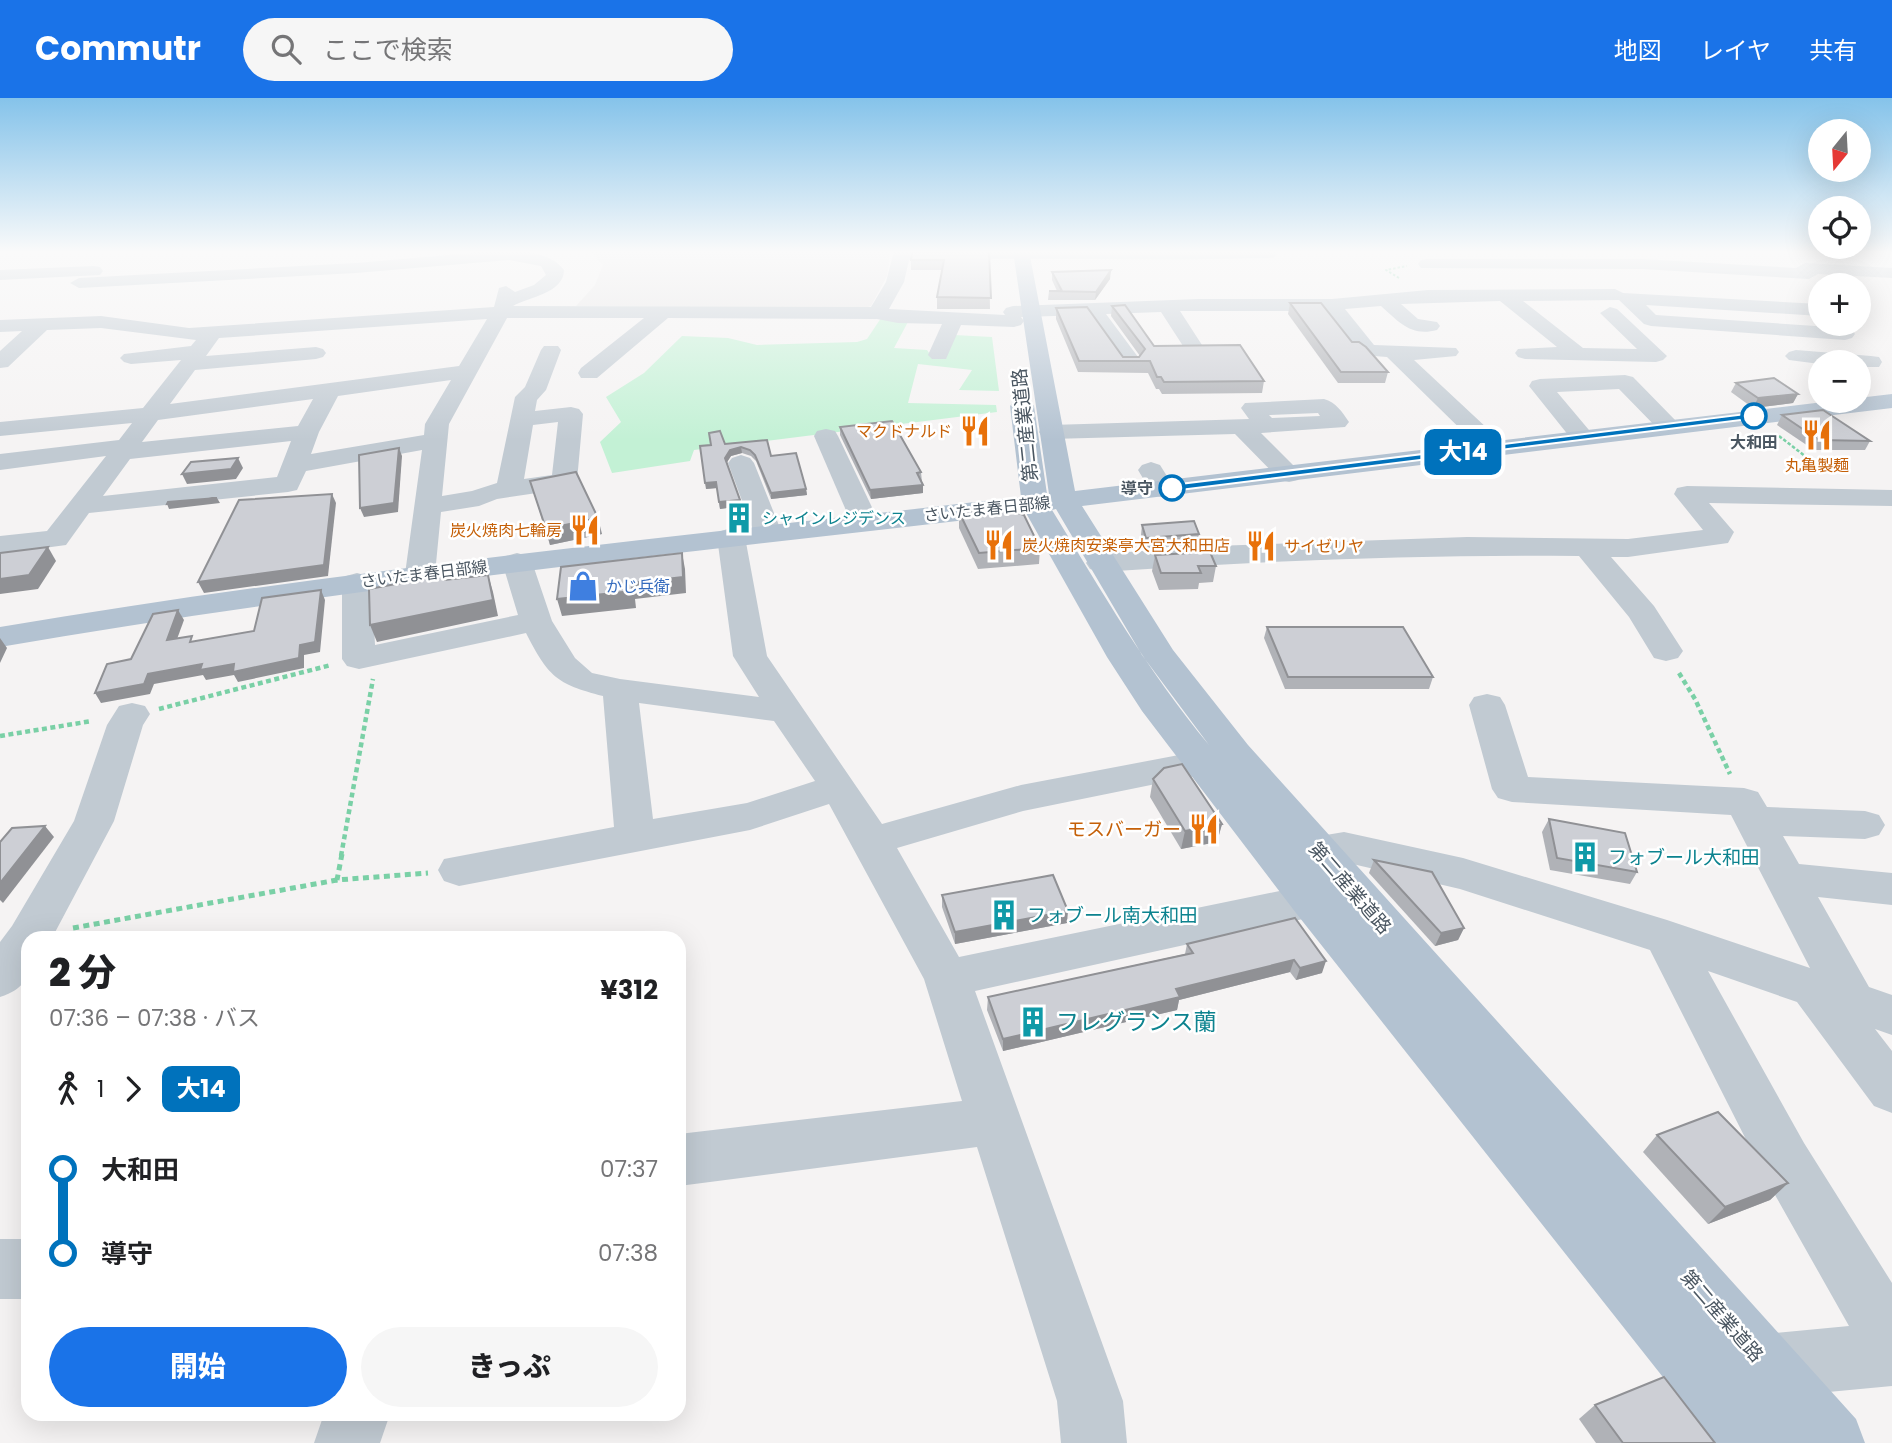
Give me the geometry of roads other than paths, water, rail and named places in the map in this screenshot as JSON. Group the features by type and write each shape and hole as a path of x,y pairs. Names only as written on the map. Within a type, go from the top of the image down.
{"main road":[{"name":"第二産業道路","path":"1018,363 1019,315"},
{"name":"第二産業道路","path":"1019,315 1051,432 1050,502 1101,563 1159,655 1190,698 1757,1443"},
{"name":"第二産業道路","path":"1021,391 1050,502 1124,657 1200,762 1323,875 1832,1443"},
{"name":"さいたま春日部線","path":"0,637 147,612 357,582 1050,502 1156,480 1289,474 1668,425 1892,401"}],"street":[{"path":"39,323 41,314"},
{"path":"0,362 50,314"},
{"path":"0,326 116,323 162,331 212,334 438,314"},
{"path":"420,574 437,424 500,314"},
{"path":"509,489 526,397 535,390 567,314"},
{"path":"654,314 711,314"},
{"path":"589,373 661,314"},
{"path":"881,314 954,319 1034,314"},
{"path":"1096,314 1130,361"},
{"path":"1162,314 1172,315 1192,345"},
{"path":"1105,326 1192,314"},
{"path":"1339,314 1368,351 1393,351 1494,448"},
{"path":"1401,314 1413,325 1430,326"},
{"path":"1527,314 1578,354"},
{"path":"1525,353 1656,356 1633,334 1632,329 1611,314"},
{"path":"1643,314 1651,320 1808,327"},
{"path":"939,355 954,319"},
{"path":"0,545 66,544 82,506 212,334"},
{"path":"1779,355 1878,369 1848,336"},
{"path":"519,367 552,350"},
{"path":"1396,354 1449,352"},
{"path":"388,381 399,357"},
{"path":"131,358 194,358 321,376 388,381 465,372"},
{"path":"0,429 150,414 321,376"},
{"path":"82,506 288,484 307,432 321,376"},
{"path":"1582,436 1540,386 1625,382 1668,425"},
{"path":"428,506 480,498 491,492 564,481 571,414 522,419"},
{"path":"1051,432 1253,426 1289,474"},
{"path":"0,462 307,432"},
{"path":"826,436 865,522"},
{"path":"295,465 436,439"},
{"path":"741,463 768,533"},
{"path":"1101,563 1214,555 1467,546 1628,548 1718,537 1720,532 1687,494 1892,498"},
{"path":"731,537 750,656 839,787 872,841 947,978 1090,1401 1094,1443"},
{"path":"1587,547 1643,613 1666,652"},
{"path":"517,562 536,621 562,665 580,680 620,690 786,711"},
{"path":"357,582 359,659 536,621"},
{"path":"620,690 635,837"},
{"path":"1488,705 1512,789 1865,825"},
{"path":"33,931 94,821 125,725 132,714"},
{"path":"872,841 1021,797 1200,762"},
{"path":"459,870 750,816 839,787"},
{"path":"1749,812 1853,1001 1892,1090"},
{"path":"947,978 1323,875 1345,847 1463,874 1667,938 1853,1001"},
{"path":"1785,878 1892,889"},
{"path":"1667,938 1785,1161 1892,1341"},
{"path":"0,978 21,949"},
{"path":"686,1159 995,1121"},
{"path":"0,1269 21,1269"},
{"path":"1765,1366 1892,1353"},
{"path":"347,1443 355,1421"}],"place":[{"name":"大和田","path":"1754,416"},
{"name":"マクドナルド","path":"975,431"},
{"name":"丸亀製麺","path":"1817,435"},
{"name":"導守","path":"1172,488"},
{"name":"シャインレジデンス","path":"739,518"},
{"name":"炭火焼肉七輪房","path":"585,530"},
{"name":"炭火焼肉安楽亭大宮大和田店","path":"999,545"},
{"name":"サイゼリヤ","path":"1261,546"},
{"name":"かじ兵衛","path":"583,586"},
{"name":"モスバーガー","path":"1204,829"},
{"name":"フォブール大和田","path":"1585,857"},
{"name":"フォブール南大和田","path":"1004,915"},
{"name":"フレグランス蘭","path":"1033,1022"}]}
